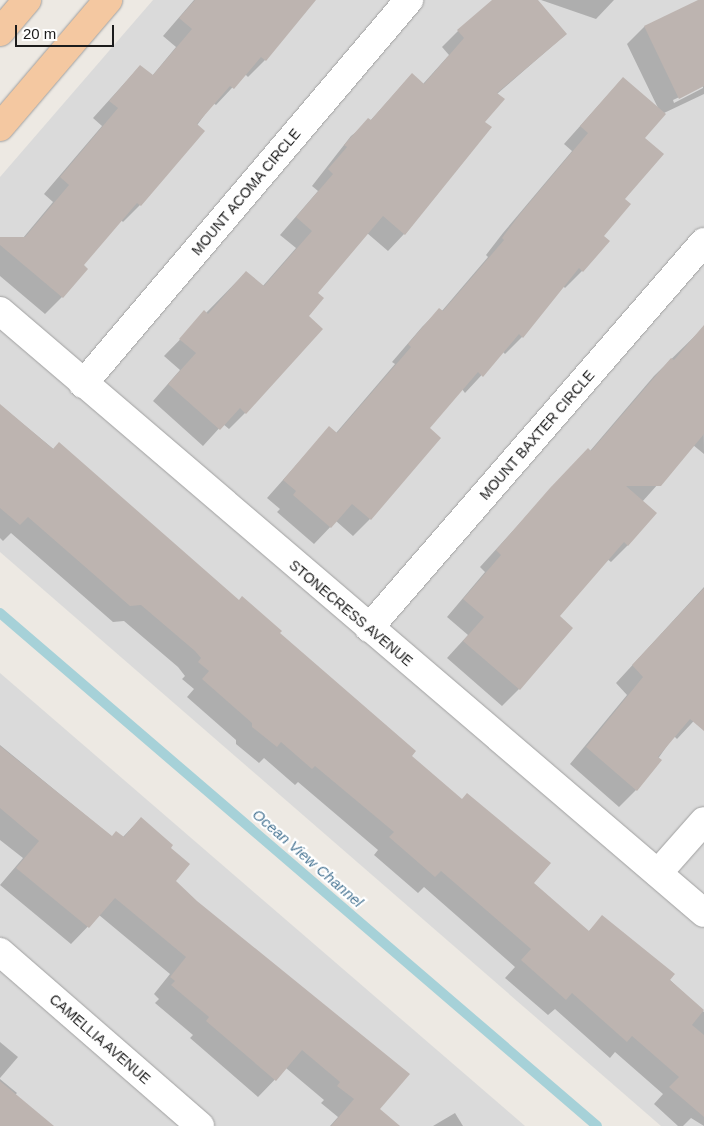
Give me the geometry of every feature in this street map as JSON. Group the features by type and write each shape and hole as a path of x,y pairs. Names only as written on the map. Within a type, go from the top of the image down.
{"main road":[{"path":"0,32 27,0"},
{"path":"0,127 108,0"}],"street":[{"name":"MOUNT ACOMA CIRCLE","path":"83,384 409,0"},
{"name":"MOUNT BAXTER CIRCLE","path":"369,628 704,242"},
{"name":"STONECRESS AVENUE","path":"0,311 83,384 704,913"},
{"path":"658,873 704,821"},
{"name":"CAMELLIA AVENUE","path":"0,952 200,1126"}],"shaded area":[{"path":"153,0 704,0 704,1126 661,1126 0,552 0,177"},
{"path":"0,673 525,1126 0,1126"}],"building":[{"path":"195,0 316,0 266,61 261,57 234,89 230,86 197,124 205,131 141,206 137,203 84,265 88,269 63,298 0,245 0,237 25,237 69,185 60,177 118,108 109,101 140,65 153,75 192,29 179,18"},
{"path":"492,0 538,0 567,34 497,93 505,99 485,122 492,127 405,235 383,216 318,293 324,298 309,316 323,329 246,414 240,408 220,430 168,384 196,353 179,339 204,310 208,314 246,271 264,286 312,231 296,217 333,174 328,169 347,147 344,145 368,118 371,120 412,73 424,84 464,38 457,30"},
{"path":"698,0 704,0 704,86 679,99 644,26"},
{"path":"623,77 666,114 645,138 664,154 625,199 631,204 604,236 610,241 583,272 579,268 523,338 519,334 483,377 478,372 430,428 441,438 371,520 352,504 331,528 293,495 296,491 283,480 329,426 337,433 411,347 408,344 439,308 443,311 504,240 502,238 520,214 588,133 580,126"},
{"path":"704,325 704,434 661,486 626,486 657,513 628,546 624,542 560,616 573,628 520,690 463,641 484,617 463,599 501,555 496,550 550,488 588,448 591,451 671,358 674,360"},
{"path":"0,404 53,449 59,442 239,600 242,596 282,631 280,633 416,751 412,756 462,799 467,793 551,863 534,883 589,931 602,915 675,974 670,980 704,1010 692,1025 704,1035 704,1117 669,1087 679,1077 632,1036 627,1042 572,993 566,1000 521,960 531,949 441,871 435,877 389,837 394,832 315,766 312,769 281,742 277,747 252,727 252,723 202,679 209,671 198,662 201,658 195,651 141,605 130,606 28,517 20,525 0,508"},
{"path":"704,588 704,731 690,719 658,757 662,760 637,791 586,747 643,677 632,665"},
{"path":"0,746 112,836 116,831 124,837 141,817 173,845 171,848 190,864 176,881 197,901 410,1074 380,1109 400,1126 331,1126 354,1099 337,1086 340,1082 302,1050 276,1081 206,1021 209,1017 171,985 175,981 170,977 186,957 115,898 89,928 16,868 39,841 0,808"},
{"path":"0,1081 54,1126 0,1126"}],"waterway":[{"name":"Ocean View Channel","path":"0,613 597,1126"}]}
